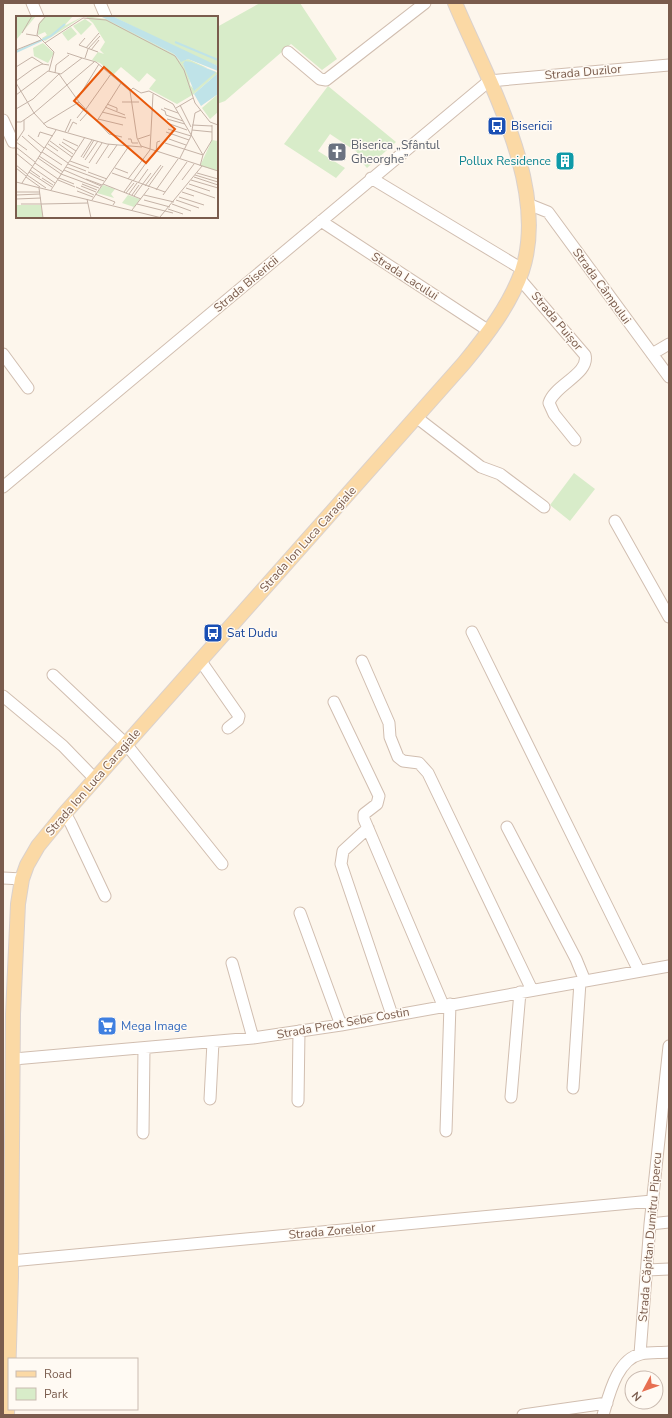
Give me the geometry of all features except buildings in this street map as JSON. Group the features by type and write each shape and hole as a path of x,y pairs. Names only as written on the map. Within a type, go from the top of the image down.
{"main road":[{"name":"Strada Ion Luca Caragiale","path":"8,1358 18,918 22,879 38,846 65,813 416,417 488,331 509,300 521,273 528,234 528,204 515,147 493,80 455,3"},
{"name":"Strada Ion Luca Caragiale","path":"7,1415 8,1376"}],"street":[{"path":"32,3 38,16"},
{"path":"100,3 106,16"},
{"path":"288,52 320,79 326,80 425,3"},
{"name":"Strada Duzilor","path":"493,80 669,65"},
{"name":"Strada Bisericii","path":"3,487 371,178 493,80"},
{"path":"3,120 13,142"},
{"name":"Strada Puișor","path":"371,178 521,273 585,355 586,358 583,367 550,398 549,403 554,414 575,440"},
{"name":"Strada Câmpului","path":"528,204 548,212 669,377"},
{"name":"Strada Lacului","path":"321,221 488,331"},
{"path":"652,354 669,344"},
{"path":"3,354 28,388"},
{"path":"416,417 481,467 500,474 544,507"},
{"path":"615,520 669,617"},
{"path":"472,632 640,971"},
{"path":"200,660 239,716 238,720 228,728"},
{"path":"362,661 389,723 390,737 398,757 403,761 420,763 428,773 532,990"},
{"path":"53,675 126,744 222,864"},
{"path":"3,696 63,746 95,779"},
{"path":"334,702 379,796 377,804 363,817 447,1005 446,1131"},
{"path":"65,813 72,824 105,896"},
{"path":"507,827 576,959 583,981 573,1088"},
{"path":"368,828 343,851 341,864 392,1015"},
{"path":"3,878 22,879"},
{"path":"300,913 341,1025"},
{"path":"232,963 252,1038"},
{"name":"Strada Preot Sebe Costin","path":"14,1060 252,1038 341,1025 669,966"},
{"path":"511,1097 520,992"},
{"path":"298,1101 299,1031"},
{"path":"210,1099 213,1042"},
{"name":"Strada Căpitan Dumitru Pipercu","path":"640,1354 652,1201 664,1148 669,1046"},
{"path":"143,1133 144,1048"},
{"name":"Strada Zorelelor","path":"11,1261 652,1201"},
{"path":"650,1224 669,1222"},
{"path":"647,1270 669,1269"},
{"path":"604,1415 615,1382 624,1365 640,1354 669,1352"},
{"path":"523,1415 607,1403"}],"green space":[{"path":"260,3 300,3 337,59 322,70 291,44 225,101 218,104 218,26"},
{"path":"328,86 396,142 367,168 357,157 357,152 330,134 318,151 345,168 336,178 284,144"},
{"path":"574,473 595,489 570,521 550,505"}],"place":[{"name":"Bisericii","path":"497,126"},
{"name":"Biserica „Sfântul Gheorghe”","path":"337,152"},
{"name":"Pollux Residence","path":"565,161"},
{"name":"Sat Dudu","path":"213,633"},
{"name":"Mega Image","path":"107,1026"}]}
